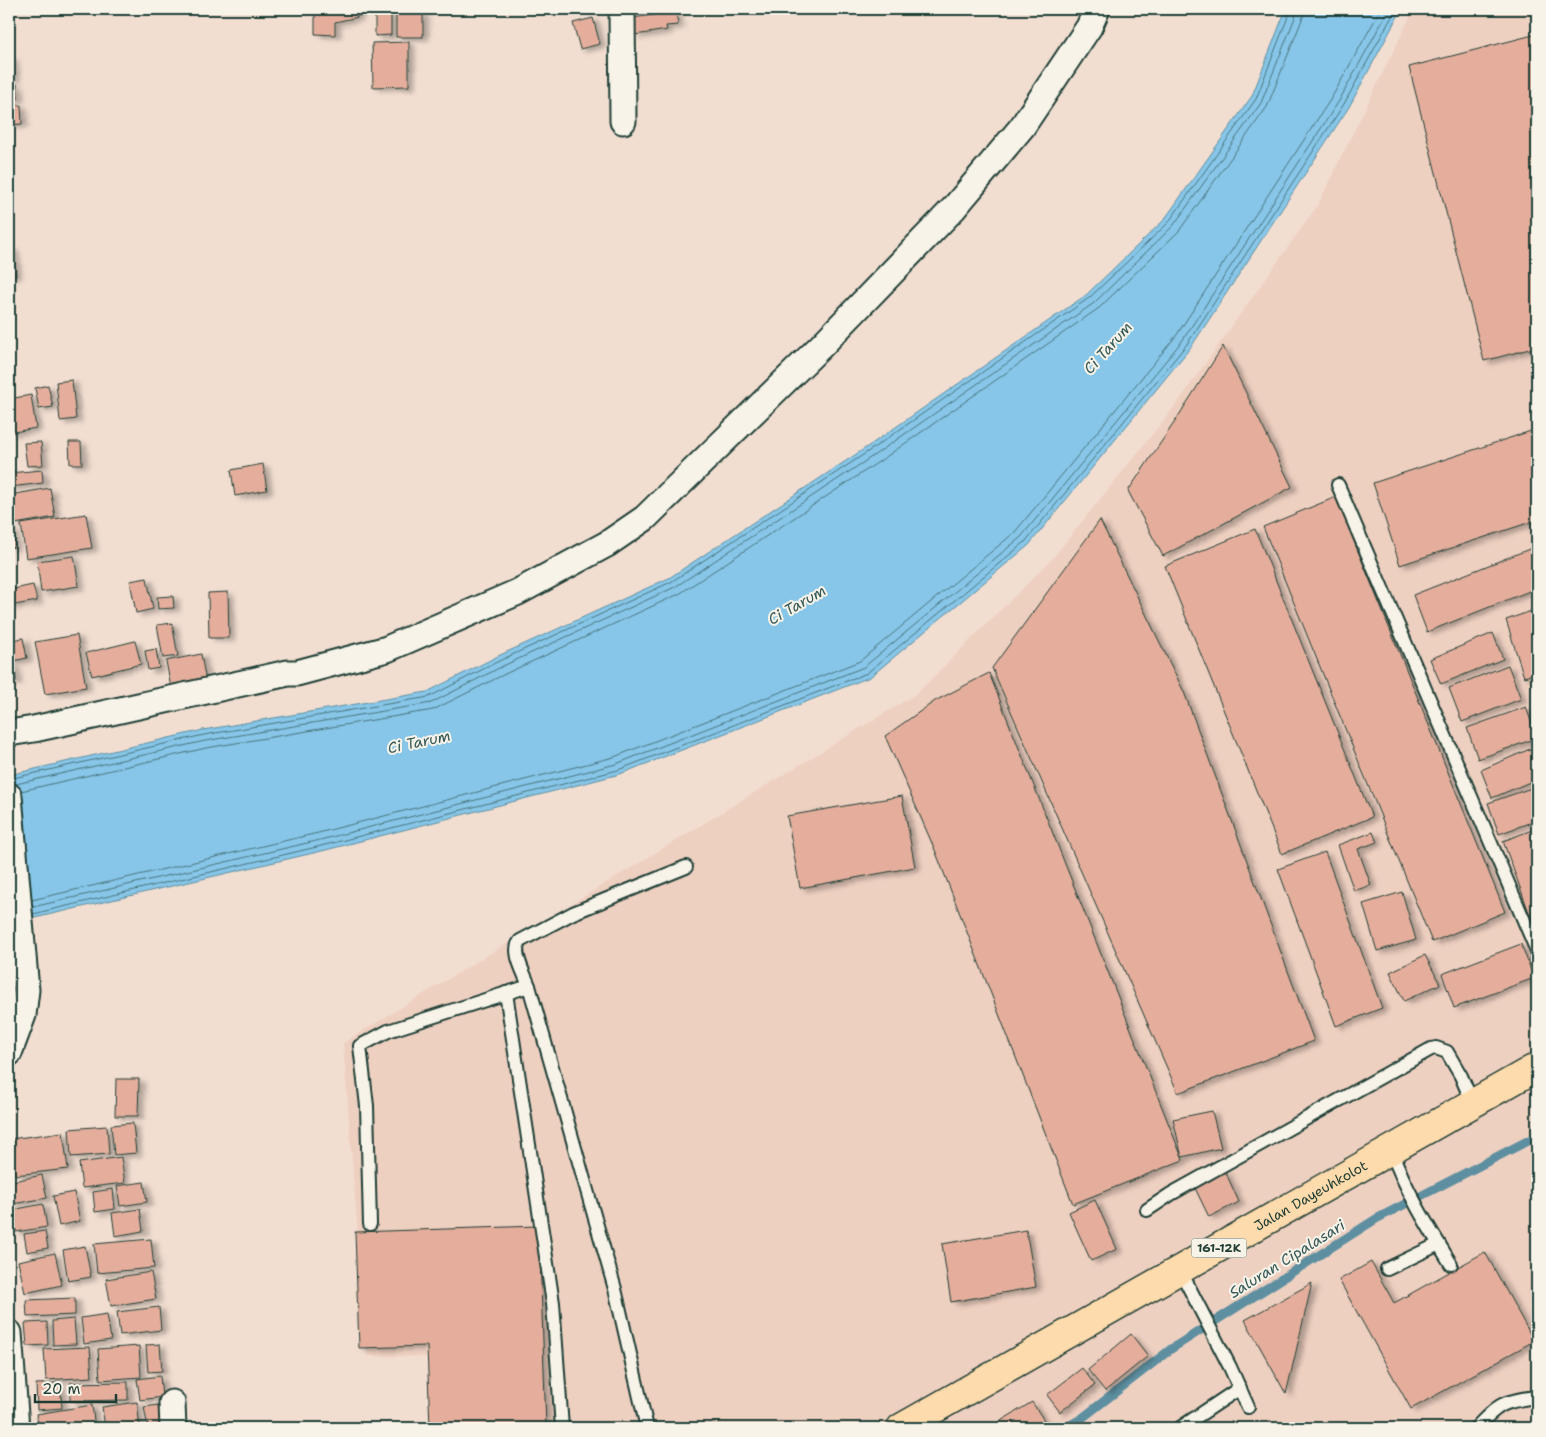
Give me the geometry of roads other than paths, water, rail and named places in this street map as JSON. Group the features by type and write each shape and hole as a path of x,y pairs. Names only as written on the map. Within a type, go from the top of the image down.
{"main road":[{"name":"Jalan Dayeuhkolot","path":"901,1428 1537,1067"}],"street":[{"path":"622,9 623,121"},
{"path":"9,733 288,673 297,673 387,649 518,592 607,544 645,518 688,477 821,346 954,208 1022,127 1089,27 1097,9"},
{"path":"9,796 26,990 23,1015 9,1053"},
{"path":"9,1333 16,1428"},
{"path":"172,1403 173,1428"}],"lane":[{"path":"1338,485 1537,951"},
{"path":"647,1428 615,1289 530,986 516,950 518,943 573,913 686,867"},
{"path":"370,1224 367,1106 360,1046 388,1031 530,986"},
{"path":"506,994 553,1304 562,1428"},
{"path":"1147,1210 1171,1194 1431,1049 1436,1048 1447,1052 1461,1076 1473,1104"},
{"path":"1391,1150 1404,1180 1451,1264"},
{"path":"1387,1269 1439,1244"},
{"path":"1180,1270 1230,1367 1248,1407"},
{"path":"1180,1428 1240,1388"},
{"path":"1476,1428 1492,1410 1511,1400 1537,1397"}],"water":[{"name":"Ci Tarum","path":"1286,9 1402,9 1349,107 1191,347 1029,545 870,677 620,774 322,851 9,924 9,775 203,730 427,692 498,656 669,578 870,445 1086,295 1164,220 1252,96"}],"waterway":[{"name":"Saluran Cipalasari","path":"1065,1428 1081,1419 1171,1349 1376,1219 1537,1136"}]}
